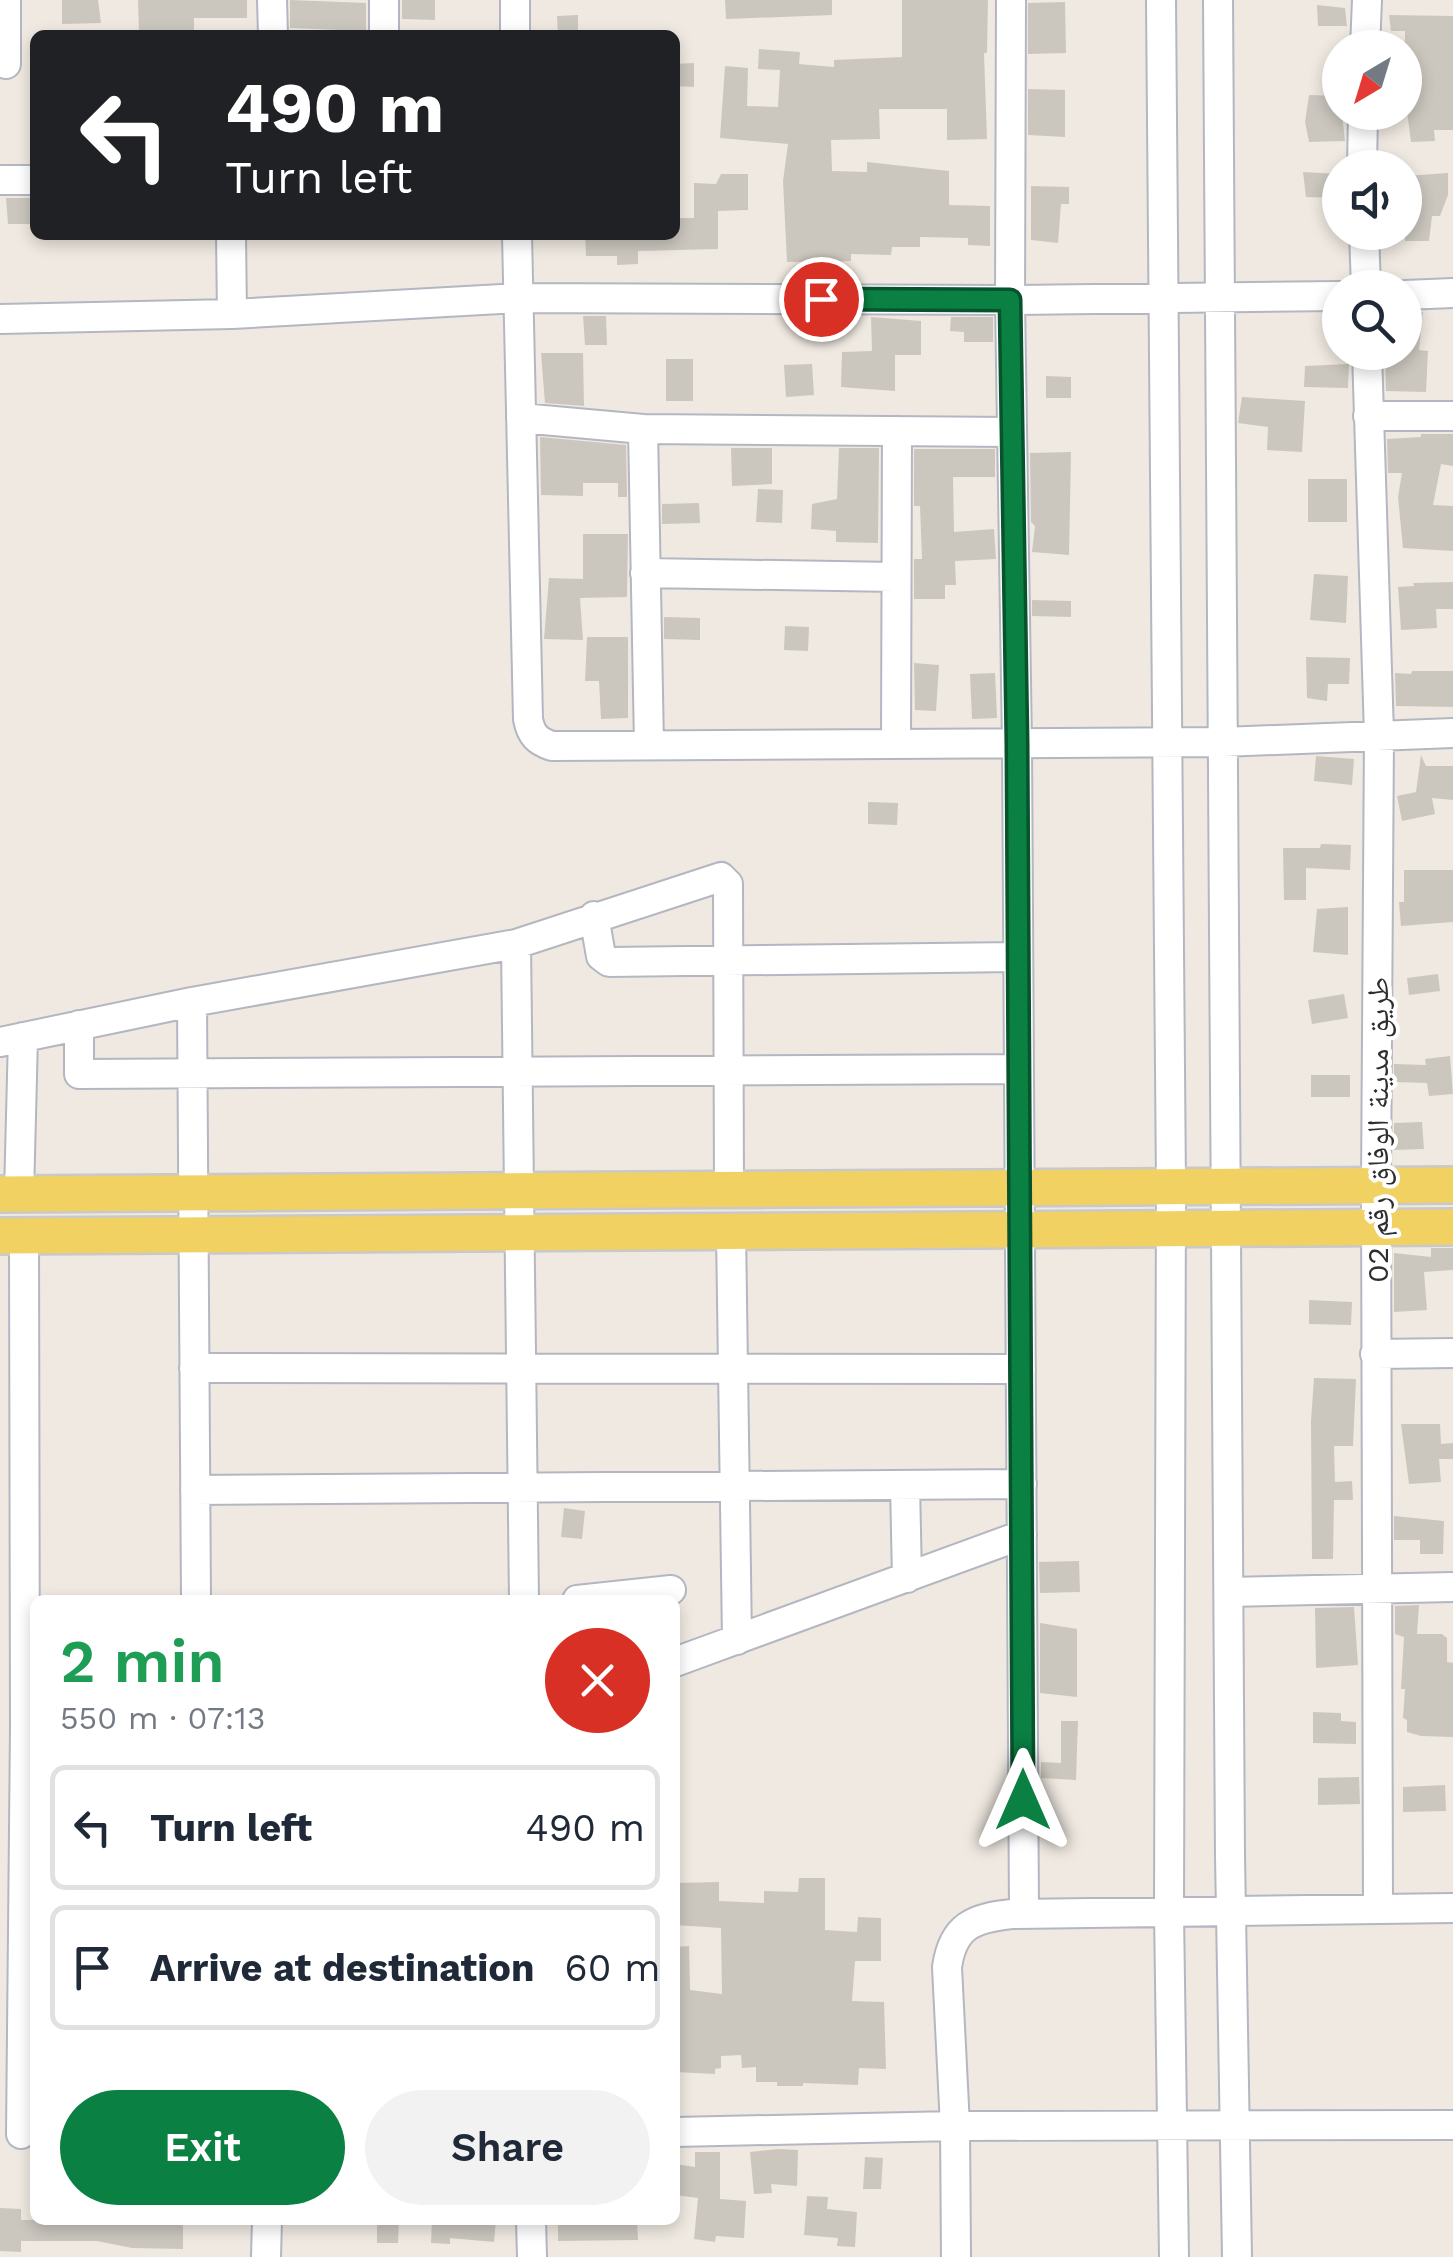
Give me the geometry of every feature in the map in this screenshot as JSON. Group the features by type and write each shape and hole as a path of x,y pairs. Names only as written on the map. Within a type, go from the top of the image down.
{"main road":[{"path":"10,1194 1453,1185"},
{"path":"12,1236 1453,1227"}],"street":[{"path":"6,0 3,64 30,64"},
{"path":"272,0 273,30"},
{"path":"384,0 384,30"},
{"path":"515,0 515,30"},
{"path":"1012,0 1010,300 1017,744 1024,1914"},
{"path":"1161,0 1172,1187 1168,1912 1174,2257"},
{"path":"1218,0 1237,2257"},
{"path":"1365,30 1366,0"},
{"path":"0,180 30,180"},
{"path":"230,240 232,314"},
{"path":"517,240 531,732 540,742 552,746 1166,743 1453,733"},
{"path":"1422,294 1453,293"},
{"path":"0,318 232,314 518,298 1010,300 1322,296"},
{"name":"طريق مدينة الوفاق رقم 02","path":"1367,370 1379,734 1378,1908"},
{"path":"1368,416 1453,416"},
{"path":"521,418 644,430 1011,432"},
{"path":"644,430 648,745"},
{"path":"896,744 897,431"},
{"path":"645,572 896,577"},
{"path":"10,1194 11,1039 516,944 720,877 728,884 729,1190"},
{"path":"594,916 601,956 609,962 1017,957"},
{"path":"516,944 524,1595"},
{"path":"192,1002 196,1595"},
{"path":"78,1026 79,1074 1018,1068"},
{"path":"731,1232 736,1640"},
{"path":"12,1236 30,1612 12,1665 30,1727 19,1902 19,2134"},
{"path":"1376,1354 1453,1354"},
{"path":"194,1368 1021,1369"},
{"path":"195,1490 1022,1484"},
{"path":"905,1485 907,1578"},
{"path":"680,1660 1022,1535"},
{"path":"1229,1592 1453,1586"},
{"path":"624,1595 672,1590"},
{"path":"956,2257 955,2126 946,1967 949,1950 960,1931 992,1916 1024,1914 1453,1908"},
{"path":"680,2132 955,2126 1453,2125"},
{"path":"266,2257 267,2225"},
{"path":"531,2225 532,2257"}],"building":[{"path":"62,0 98,0 101,23 62,24"},
{"path":"138,0 247,0 247,18 194,18 194,30 139,30"},
{"path":"290,0 366,3 366,30 290,28"},
{"path":"402,0 435,0 435,20 402,19"},
{"path":"725,0 832,0 832,15 726,19"},
{"path":"902,0 988,0 984,53 987,139 947,140 947,109 879,109 880,139 831,140 832,171 867,172 867,162 949,171 949,205 990,206 990,246 968,245 968,238 920,237 920,247 892,247 891,255 851,254 851,261 787,262 783,181 788,144 720,138 725,66 748,68 747,106 778,107 780,70 758,69 759,49 800,52 799,64 834,67 834,60 902,57"},
{"path":"1065,2 1066,53 1028,54 1028,3"},
{"path":"1317,5 1345,8 1347,26 1318,26"},
{"path":"578,15 578,30 558,30 557,16"},
{"path":"1389,15 1453,16 1453,130 1434,130 1435,141 1411,142 1409,130 1422,130 1422,30 1391,30"},
{"path":"694,63 694,87 680,86 680,64"},
{"path":"1028,89 1065,90 1065,137 1028,135"},
{"path":"1309,95 1322,95 1322,130 1344,130 1345,141 1309,142 1305,122"},
{"path":"1303,172 1322,173 1322,197 1306,197"},
{"path":"1448,173 1448,195 1440,216 1432,216 1429,241 1422,241 1422,175"},
{"path":"721,174 748,174 748,210 718,211 718,249 638,251 638,264 617,265 617,256 586,256 585,240 680,240 680,218 694,218 694,183 716,184"},
{"path":"1031,186 1069,187 1069,204 1061,204 1058,243 1031,240"},
{"path":"6,198 30,198 30,224 8,224"},
{"path":"583,316 606,316 607,345 585,345"},
{"path":"871,317 921,321 921,355 895,355 895,391 841,387 842,352 872,351"},
{"path":"951,317 993,317 993,342 964,342 964,332 950,331"},
{"path":"1422,350 1428,351 1426,392 1386,391 1385,370 1422,370"},
{"path":"541,353 583,353 584,406 545,403"},
{"path":"666,359 693,359 693,401 666,401"},
{"path":"812,364 814,395 786,397 784,365"},
{"path":"1305,366 1349,370 1348,388 1304,387"},
{"path":"1046,376 1071,377 1071,398 1046,398"},
{"path":"1242,397 1305,401 1302,452 1267,450 1268,427 1238,423"},
{"path":"1453,434 1453,466 1441,464 1433,505 1453,506 1453,551 1403,548 1398,497 1402,473 1388,473 1387,439"},
{"path":"540,437 626,445 627,497 618,497 618,483 583,483 583,496 541,495"},
{"path":"731,448 772,448 772,484 732,486"},
{"path":"839,448 879,448 878,543 836,542 836,531 811,529 812,504 837,499"},
{"path":"914,449 995,449 995,477 953,477 954,532 994,529 996,559 955,561 956,585 945,585 945,599 914,599 914,559 922,559 920,506 914,506"},
{"path":"1071,452 1069,555 1032,552 1035,526 1031,522 1030,453"},
{"path":"1308,479 1347,479 1347,522 1308,522"},
{"path":"758,489 783,490 782,523 756,522"},
{"path":"699,503 700,523 662,524 662,504"},
{"path":"583,534 628,534 627,597 580,598 583,640 544,639 549,578 583,579"},
{"path":"1314,574 1348,576 1346,623 1310,620"},
{"path":"1453,582 1453,609 1436,609 1437,628 1401,630 1398,587"},
{"path":"1032,600 1071,601 1071,617 1032,616"},
{"path":"664,617 700,618 700,640 664,639"},
{"path":"785,626 809,627 808,651 784,650"},
{"path":"587,637 628,637 628,718 601,719 599,681 585,681"},
{"path":"1306,657 1350,658 1349,684 1328,684 1327,701 1307,698"},
{"path":"914,663 939,665 936,711 915,710"},
{"path":"1453,671 1453,707 1396,706 1395,673"},
{"path":"995,673 997,718 972,719 970,674"},
{"path":"1421,755 1426,766 1453,766 1453,800 1432,798 1435,814 1402,821 1397,796 1416,792"},
{"path":"1316,756 1354,759 1352,785 1314,781"},
{"path":"868,802 898,803 897,825 868,824"},
{"path":"1321,844 1351,845 1350,870 1306,868 1306,900 1284,900 1283,848 1320,848"},
{"path":"1404,870 1453,870 1453,922 1401,926 1399,902 1404,902"},
{"path":"1348,907 1348,955 1313,952 1317,909"},
{"path":"1438,974 1440,991 1409,995 1407,978"},
{"path":"1344,994 1348,1018 1312,1024 1308,1000"},
{"path":"1450,1056 1453,1094 1429,1096 1427,1083 1394,1082 1394,1064 1426,1065 1425,1059"},
{"path":"1311,1075 1350,1075 1350,1097 1311,1097"},
{"path":"1422,1122 1424,1149 1394,1150 1394,1123"},
{"path":"1431,1248 1453,1248 1453,1270 1424,1272 1427,1310 1394,1312 1394,1253 1431,1257"},
{"path":"1309,1300 1352,1302 1351,1325 1309,1324"},
{"path":"1314,1378 1356,1379 1353,1446 1334,1446 1335,1482 1352,1481 1353,1500 1334,1500 1333,1559 1312,1559"},
{"path":"1401,1424 1440,1424 1441,1444 1453,1443 1453,1459 1439,1459 1441,1482 1409,1484"},
{"path":"564,1508 585,1511 582,1539 561,1537"},
{"path":"1394,1516 1444,1521 1443,1554 1420,1554 1420,1540 1394,1540"},
{"path":"1079,1561 1080,1592 1040,1593 1039,1562"},
{"path":"1419,1605 1417,1634 1442,1634 1447,1638 1447,1662 1453,1663 1453,1737 1407,1732 1407,1720 1403,1718 1404,1637 1395,1634 1395,1606"},
{"path":"1354,1607 1358,1665 1316,1668 1315,1608"},
{"path":"1040,1623 1077,1629 1077,1697 1040,1693"},
{"path":"1313,1712 1341,1713 1341,1721 1356,1722 1356,1744 1313,1743"},
{"path":"1061,1721 1078,1721 1076,1780 1041,1778 1041,1762 1061,1763"},
{"path":"1359,1777 1360,1804 1318,1805 1318,1778"},
{"path":"1445,1785 1446,1811 1403,1812 1403,1787"},
{"path":"799,1878 825,1878 825,1930 857,1932 858,1917 881,1918 881,1961 855,1961 852,2001 884,2002 886,2069 859,2068 858,2085 777,2086 777,2082 756,2082 756,2067 742,2068 741,2055 721,2056 721,2068 715,2069 715,2074 680,2072 680,1947 689,1946 690,1990 722,1994 721,1928 680,1925 680,1883 719,1882 719,1901 764,1903 764,1891 798,1892"},
{"path":"798,2150 797,2186 771,2184 772,2193 754,2194 750,2152"},
{"path":"695,2152 720,2152 720,2199 746,2201 744,2238 716,2236 715,2242 694,2239 698,2198 680,2196 680,2165 695,2167"},
{"path":"865,2157 883,2158 881,2189 863,2189"},
{"path":"807,2196 828,2197 827,2209 857,2212 855,2247 837,2246 838,2238 804,2235"},
{"path":"0,2208 21,2209 21,2220 30,2220 30,2225 183,2225 183,2249 132,2248 97,2241 21,2241 21,2252 0,2251"},
{"path":"377,2225 399,2225 398,2243 377,2243"},
{"path":"432,2225 496,2225 494,2242 450,2238 450,2244 431,2243"},
{"path":"558,2225 637,2225 638,2240 558,2241"}],"route":[{"path":"821,299 1010,300 1017,744 1023,1800"}]}
